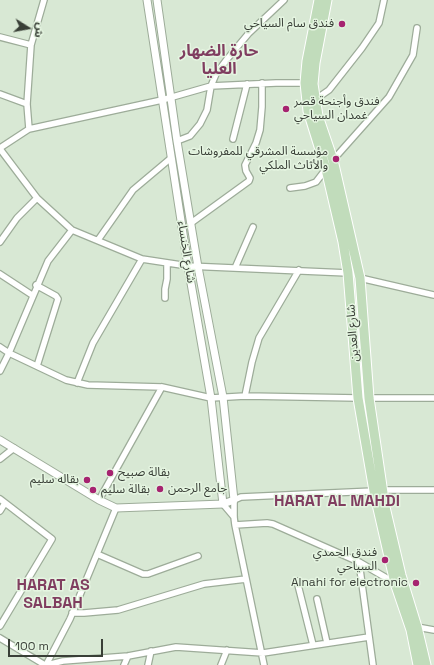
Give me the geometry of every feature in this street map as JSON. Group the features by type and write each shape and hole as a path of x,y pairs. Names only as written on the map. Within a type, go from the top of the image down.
{"main road":[{"name":"شارع العدين","path":"319,0 310,42 305,83 308,111 326,169 343,242 348,273 358,398 396,583 414,628 426,665"},
{"name":"شارع العدين","path":"327,0 315,63 313,84 318,116 333,160 360,278 378,490 414,628 418,665"}],"street":[{"path":"29,129 27,104 31,45 44,0"},
{"name":"شارع الخنساء","path":"147,0 188,266 211,398 223,504"},
{"name":"شارع الخنساء","path":"157,0 198,267 223,397 234,500"},
{"path":"178,141 190,136 200,124 207,110 211,86 216,74 249,34 284,0"},
{"path":"316,100 329,90 362,48 379,23 384,0"},
{"path":"333,160 389,97 413,55 417,28"},
{"path":"0,37 31,45"},
{"path":"305,83 262,83 211,86 171,98 29,129 0,148 37,198 72,230 142,260 198,267 348,273"},
{"path":"191,223 249,181 250,178 246,171 245,165 256,143 260,130 262,83"},
{"path":"234,138 247,84"},
{"path":"0,94 27,104"},
{"path":"98,240 133,190 171,158"},
{"path":"290,188 305,186 316,182 326,169"},
{"path":"0,242 17,218 37,198"},
{"path":"235,268 253,227"},
{"path":"0,371 9,353 36,285 48,261 72,230"},
{"path":"77,383 93,343 142,260"},
{"path":"165,298 164,294 167,279 167,264"},
{"path":"245,396 259,338 299,270"},
{"path":"0,274 32,295"},
{"path":"360,278 434,295"},
{"path":"36,285 56,296 58,299 37,366"},
{"path":"0,347 9,353 66,380 88,385 162,387 211,398 245,396 434,398"},
{"path":"99,500 162,387"},
{"path":"0,440 99,500 116,508 223,504 242,497 378,490 434,490"},
{"path":"0,459 14,448"},
{"path":"234,500 235,525 263,653 264,665"},
{"path":"0,511 2,501 52,538 0,626"},
{"path":"223,504 234,517"},
{"path":"46,665 72,613 116,508"},
{"path":"235,525 273,524 359,562 396,583"},
{"path":"97,554 138,572 148,574 198,556"},
{"path":"359,562 373,665"},
{"path":"72,613 118,610 204,584 246,579"},
{"path":"296,581 313,645"},
{"path":"317,600 327,643"},
{"path":"414,628 434,630"},
{"path":"0,638 46,665 62,661 128,656 176,647 263,653 369,636"},
{"path":"221,665 226,650"},
{"path":"148,665 151,651"},
{"path":"124,665 128,656"}],"place":[{"name":"فندق سام السياحي","path":"342,24"},
{"name":"فندق وأجنحة قصر غمدان السياحي","path":"286,109"},
{"name":"مؤسسة المشرقي للمفروشات والأثاث الملكي","path":"336,159"},
{"name":"بقالة صبيح","path":"110,473"},
{"name":"بقاله سليم","path":"87,480"},
{"name":"جامع الرحمن","path":"160,489"},
{"name":"بقالة سليم","path":"93,490"},
{"name":"فندق الحمدي السياحي","path":"385,560"},
{"name":"Alnahi for electronic","path":"416,583"}],"district":[{"name":"حارة الضهار العليا","path":"219,61"},
{"name":"HARAT AL MAHDI","path":"337,502"},
{"name":"HARAT AS SALBAH","path":"53,595"}]}
